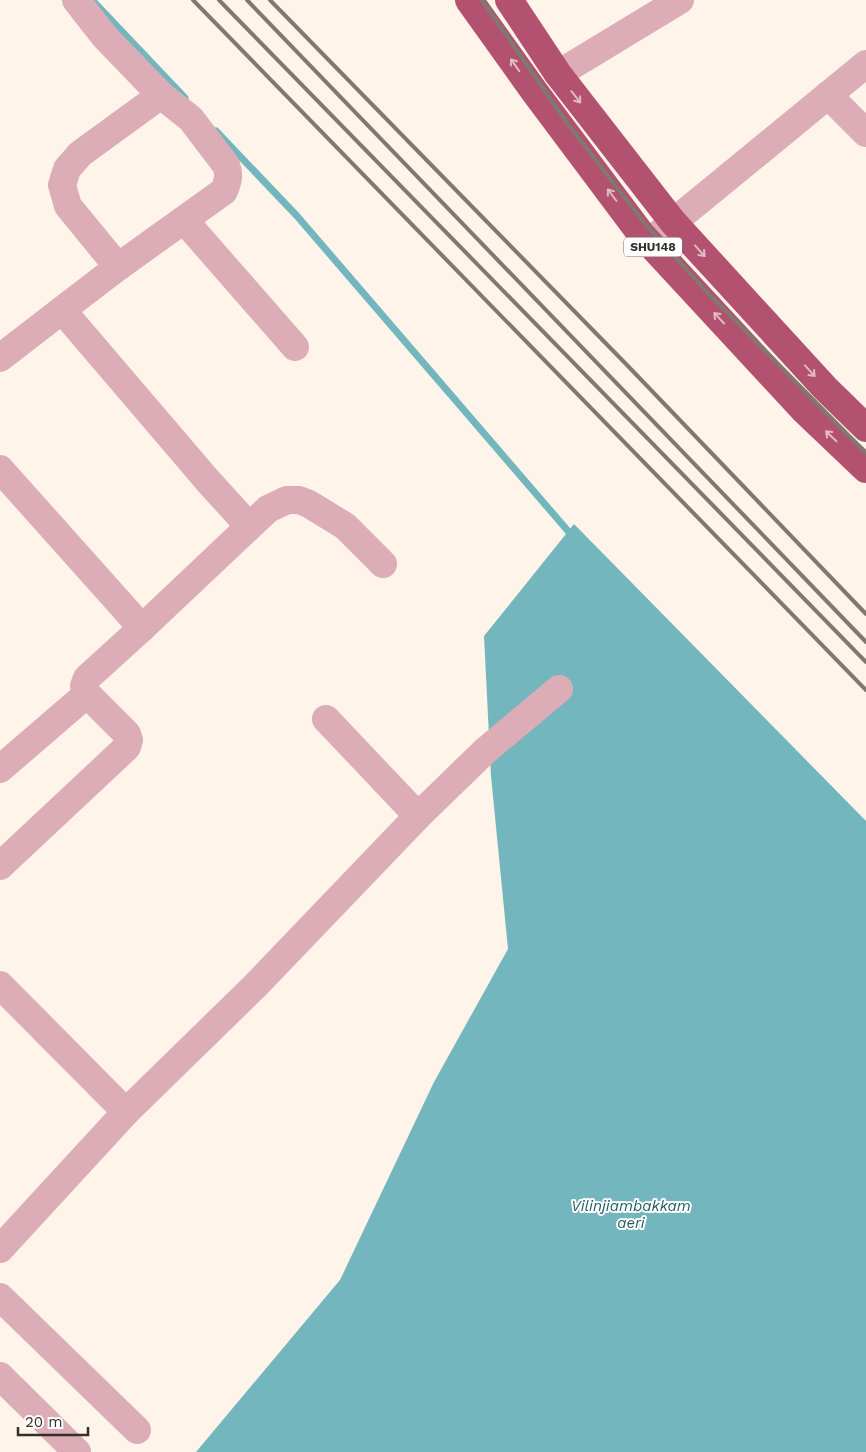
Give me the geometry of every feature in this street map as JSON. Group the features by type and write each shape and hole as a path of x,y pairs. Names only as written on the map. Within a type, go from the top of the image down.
{"highway":[{"name":"SHU148","path":"469,0 534,91 641,234 804,409 866,469"},
{"path":"509,0 558,74 673,222 825,388 866,428"}],"street":[{"path":"0,358 118,267 224,190 228,182 229,174 226,165 191,119 161,95 105,37 76,0"},
{"path":"558,74 680,0"},
{"path":"649,242 866,64"},
{"path":"118,267 68,206 62,185 67,169 80,154 161,95"},
{"path":"828,95 866,133"},
{"path":"184,220 295,348"},
{"path":"62,310 208,481 250,526"},
{"path":"0,469 142,628"},
{"path":"0,866 127,747 129,740 127,734 87,694 84,686 87,678 268,509 287,500 299,500 309,504 345,526 383,564"},
{"path":"0,1249 126,1112 255,986 418,816 485,751 560,689"},
{"path":"0,770 87,694"},
{"path":"326,719 418,816"},
{"path":"0,985 126,1112"},
{"path":"0,1298 137,1430"},
{"path":"0,1376 77,1452"}],"water":[{"name":"Vilinjiambakkam aeri","path":"574,524 866,821 866,1452 196,1452 340,1280 434,1082 508,949 491,776 484,636"}],"waterway":[{"path":"94,2 185,98"},
{"path":"216,131 297,216 574,538"}],"railway":[{"path":"193,0 866,690"},
{"path":"219,0 866,662"},
{"path":"247,0 866,642"},
{"path":"270,0 626,364 866,614"},
{"path":"482,0 567,123 646,225 706,291 866,453"}]}
